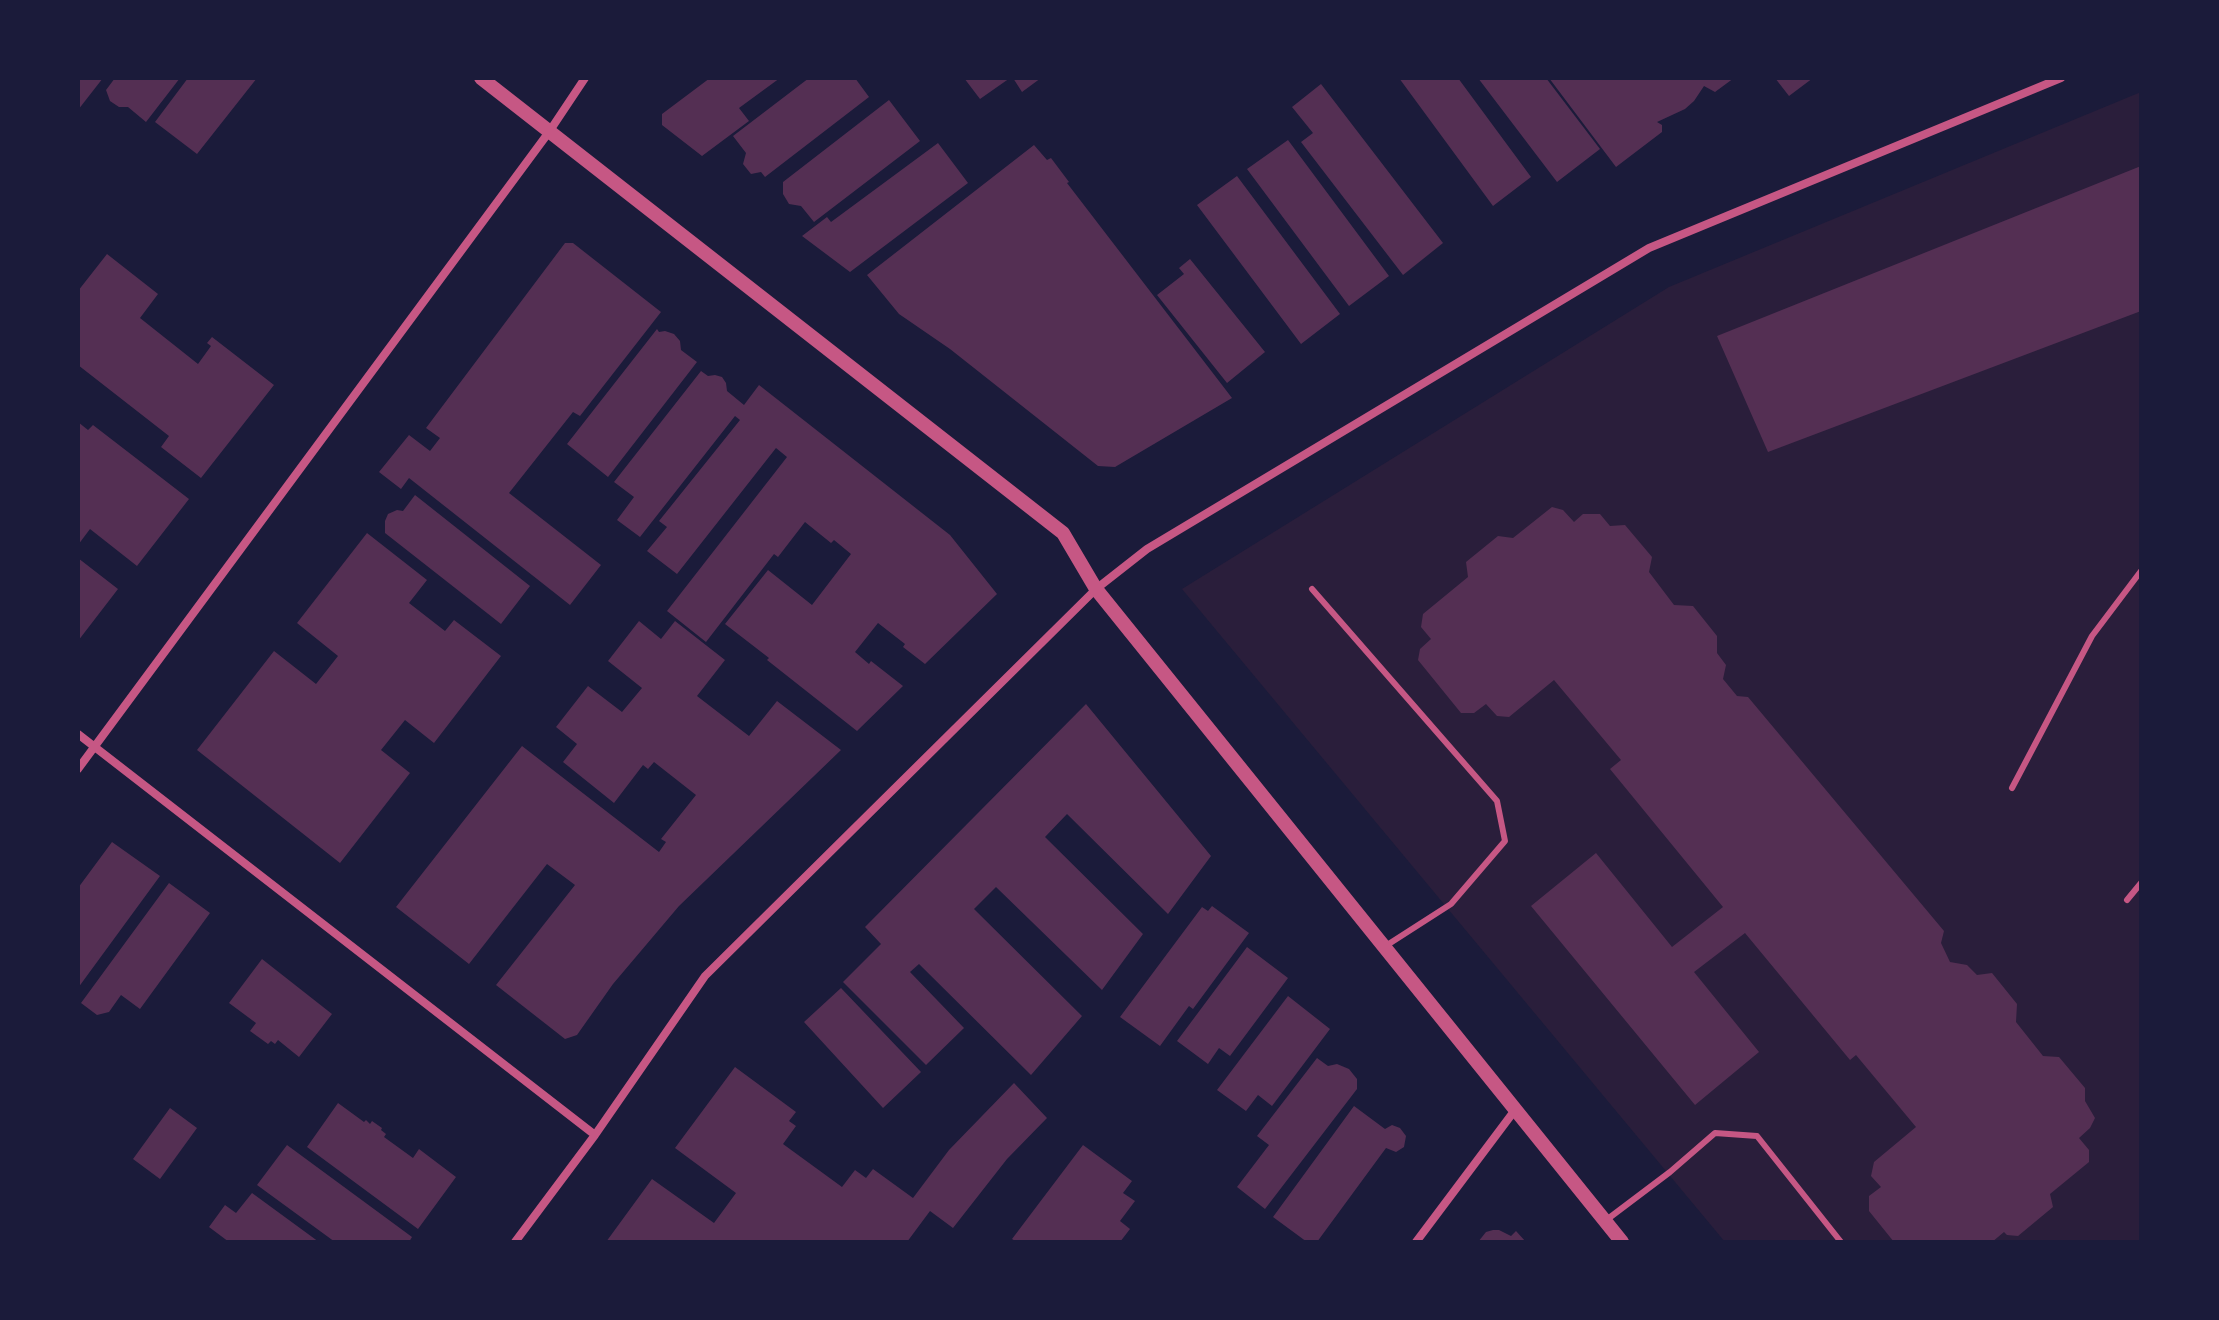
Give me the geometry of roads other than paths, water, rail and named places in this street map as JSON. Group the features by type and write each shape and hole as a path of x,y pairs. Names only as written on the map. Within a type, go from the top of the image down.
{"street":[{"path":"481,78 1063,533 1096,589 1622,1242"},
{"path":"78,769 549,132 585,78"},
{"path":"515,1242 595,1135 705,976 1096,589 1147,549 1649,248 2061,78"},
{"path":"78,734 595,1135"},
{"path":"1416,1242 1515,1110"}],"lane":[{"path":"2012,788 2092,636 2141,571"},
{"path":"1312,589 1497,801 1503,827 1505,841 1451,904 1384,947"},
{"path":"2127,900 2141,883"},
{"path":"1605,1221 1715,1133 1757,1136 1841,1242"}]}
